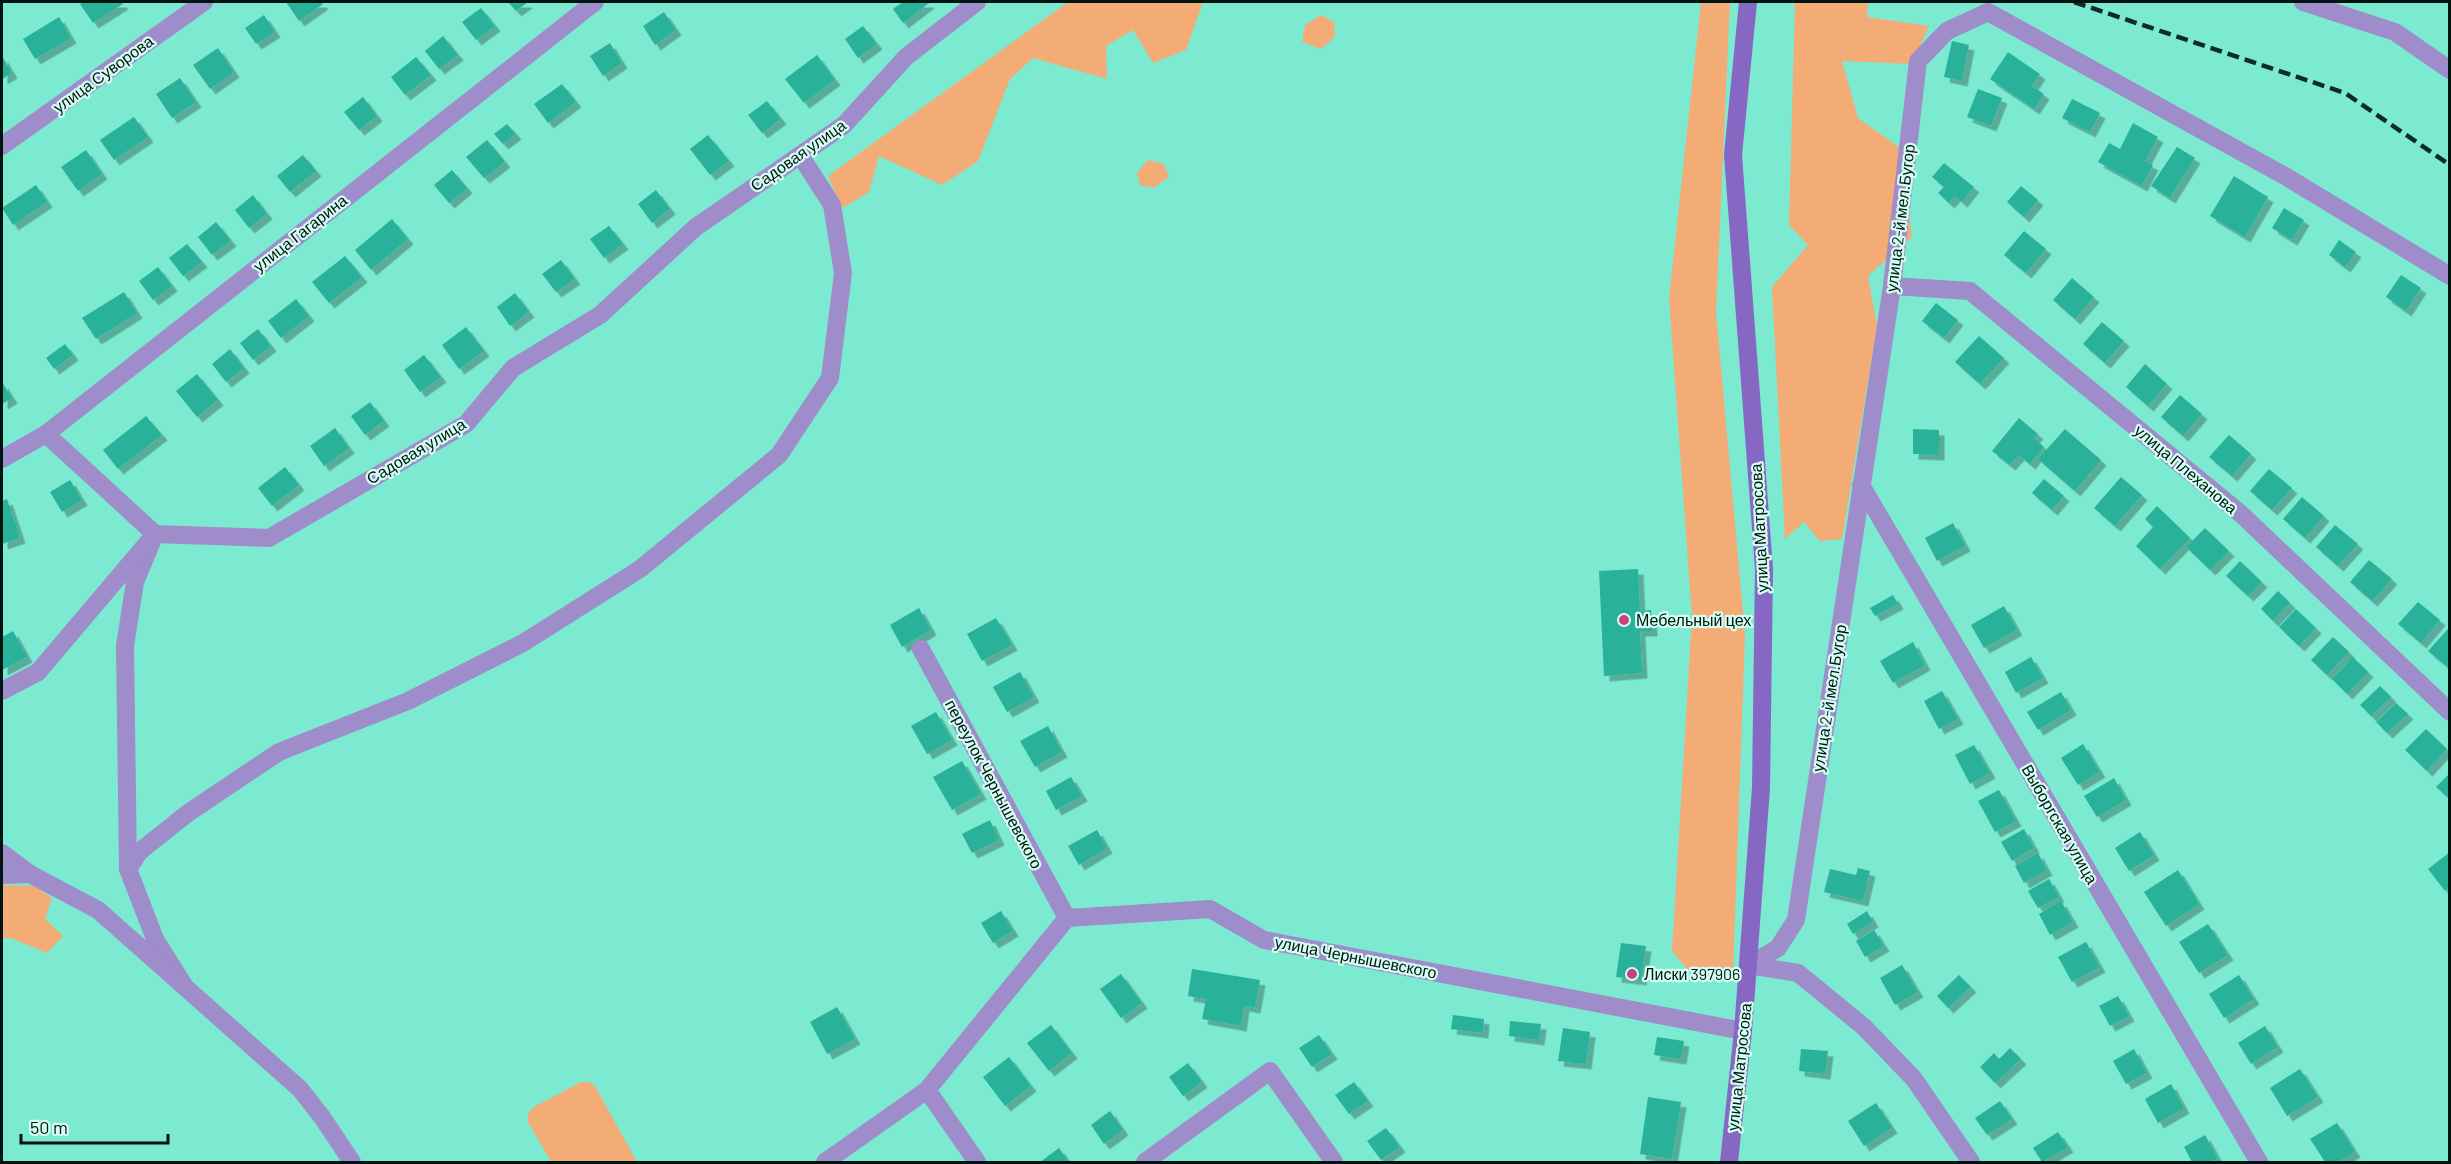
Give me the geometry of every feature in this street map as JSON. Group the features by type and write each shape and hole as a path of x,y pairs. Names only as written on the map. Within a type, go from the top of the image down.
{"main road":[{"name":"улица Матросова","path":"1729,1162 1749,964 1761,788 1764,569 1733,155 1748,2"}],"street":[{"name":"улица Суворова","path":"2,146 204,2"},
{"name":"Садовая улица","path":"155,534 269,538 466,424 513,368 600,315 696,227 844,125 906,57 977,2"},
{"path":"2302,2 2395,33 2450,70"},
{"name":"улица Гагарина","path":"2,459 46,434 589,3"},
{"name":"улица 2-й мел.Бугор","path":"1749,964 1778,948 1796,920 1892,286 1918,61 1947,31 1988,12 2285,176 2450,276"},
{"path":"128,870 139,852 188,813 279,752 419,696 523,643 640,569 779,456 830,378 843,273 832,206 800,155"},
{"name":"улица Плеханова","path":"1892,286 1970,291 2241,514 2450,712"},
{"path":"46,434 155,534"},
{"name":"Выборгская улица","path":"1861,485 2259,1162"},
{"path":"2,691 38,672 155,534"},
{"path":"155,534 135,582 125,646 128,870 155,939 185,987"},
{"name":"переулок Чернышевского","path":"921,649 1067,918"},
{"path":"2,853 30,874 98,910 300,1089 342,1144 352,1162"},
{"path":"2,875 30,874"},
{"name":"улица Чернышевского","path":"1067,918 1210,909 1264,940 1743,1031"},
{"path":"825,1162 927,1090 1067,918"},
{"path":"1749,964 1797,973 1864,1027 1914,1079 1971,1162"},
{"path":"1145,1162 1270,1071 1334,1162"},
{"path":"927,1090 977,1162"}],"shaded area":[{"path":"1068,2 1203,2 1186,50 1153,63 1133,30 1106,46 1107,79 1033,58 1010,79 978,161 942,185 879,156 869,192 842,208 828,176"},
{"path":"1701,2 1730,2 1716,311 1745,635 1733,973 1712,979 1698,977 1685,967 1672,951 1692,617 1669,299"},
{"path":"1795,2 1868,2 1867,17 1929,26 1912,64 1842,61 1858,118 1900,148 1912,237 1868,276 1877,326 1842,539 1820,541 1804,522 1785,539 1772,287 1808,245 1789,225"},
{"path":"1321,15 1334,22 1335,37 1321,49 1302,42 1305,25"},
{"path":"1148,160 1164,164 1169,177 1153,188 1140,185 1137,173"},
{"path":"2,885 34,886 52,898 45,919 63,936 47,953 11,938 2,938"},
{"path":"581,1082 589,1082 595,1086 637,1162 551,1162 528,1122 528,1114 532,1108"}],"building":[{"path":"84,2 121,2 123,4 93,23 80,4"},
{"path":"286,2 321,2 323,4 299,21"},
{"path":"508,2 528,2 516,11"},
{"path":"903,2 929,3 903,23 893,9"},
{"path":"481,8 495,26 476,40 462,22"},
{"path":"664,12 676,30 655,45 643,26"},
{"path":"264,15 275,32 256,44 245,28"},
{"path":"59,17 71,38 35,59 23,39"},
{"path":"863,26 877,44 858,58 845,39"},
{"path":"443,36 458,55 439,69 425,51"},
{"path":"1952,41 1969,45 1962,81 1944,77"},
{"path":"610,43 622,63 603,76 590,56"},
{"path":"218,48 234,72 210,89 193,65"},
{"path":"2008,52 2040,74 2032,86 2044,94 2034,109 1990,79"},
{"path":"817,55 835,80 804,103 785,79"},
{"path":"2,56 12,73 2,79"},
{"path":"416,57 431,75 405,95 391,77"},
{"path":"180,78 196,102 172,118 156,94"},
{"path":"562,84 576,102 548,123 534,104"},
{"path":"1978,89 2002,98 1991,126 1967,117"},
{"path":"363,97 377,116 359,130 344,112"},
{"path":"2072,99 2100,113 2090,132 2062,118"},
{"path":"767,101 781,119 762,133 748,115"},
{"path":"134,117 148,137 114,160 100,140"},
{"path":"2133,123 2158,137 2145,161 2153,165 2142,186 2098,162 2109,143 2120,149"},
{"path":"507,124 516,134 503,144 494,134"},
{"path":"708,135 729,161 710,175 690,149"},
{"path":"487,140 505,162 484,178 466,157"},
{"path":"2177,147 2195,158 2170,198 2151,186"},
{"path":"86,150 102,174 78,191 61,167"},
{"path":"303,155 316,171 290,192 277,176"},
{"path":"1944,163 1974,187 1962,202 1955,196 1949,203 1938,193 1944,187 1932,177"},
{"path":"452,170 467,188 449,203 434,185"},
{"path":"2234,176 2268,197 2245,237 2210,216"},
{"path":"36,185 47,202 13,225 2,208"},
{"path":"2021,186 2038,200 2024,217 2007,202"},
{"path":"656,190 670,209 652,223 638,204"},
{"path":"253,195 267,214 249,228 235,210"},
{"path":"2284,208 2304,220 2292,240 2272,228"},
{"path":"392,219 408,239 371,270 355,250"},
{"path":"216,222 231,241 212,255 198,237"},
{"path":"609,226 623,244 604,258 590,239"},
{"path":"2024,231 2046,249 2026,273 2004,255"},
{"path":"2339,240 2356,252 2345,267 2329,255"},
{"path":"187,244 202,262 183,276 169,258"},
{"path":"345,256 362,277 329,303 312,282"},
{"path":"561,260 575,279 556,292 542,274"},
{"path":"158,267 172,286 153,300 139,281"},
{"path":"2401,275 2421,288 2406,311 2386,297"},
{"path":"2072,278 2094,297 2075,319 2053,300"},
{"path":"124,292 137,313 96,339 82,318"},
{"path":"515,293 529,312 510,326 497,307"},
{"path":"296,299 309,316 281,338 268,321"},
{"path":"1936,303 1958,320 1944,338 1922,321"},
{"path":"2102,322 2124,341 2105,363 2083,344"},
{"path":"466,327 484,351 459,369 442,345"},
{"path":"258,329 271,346 253,360 240,343"},
{"path":"1979,336 2004,358 1980,384 1955,362"},
{"path":"65,344 73,355 54,369 46,358"},
{"path":"230,349 244,368 226,382 212,364"},
{"path":"424,355 441,377 420,392 404,370"},
{"path":"2145,364 2167,384 2148,406 2126,387"},
{"path":"197,374 218,400 197,417 176,391"},
{"path":"2,382 12,398 2,404"},
{"path":"2180,395 2202,414 2183,436 2161,417"},
{"path":"370,402 384,421 365,435 351,416"},
{"path":"146,416 162,435 118,469 103,450"},
{"path":"2019,418 2038,434 2034,438 2044,447 2030,464 2019,455 2010,465 1992,451"},
{"path":"335,428 349,448 324,466 310,446"},
{"path":"1913,429 1939,430 1939,455 1913,454"},
{"path":"2065,429 2101,460 2075,491 2038,459"},
{"path":"2229,435 2251,454 2232,476 2209,457"},
{"path":"285,467 299,485 272,506 258,488"},
{"path":"2269,469 2292,488 2272,510 2250,491"},
{"path":"2121,477 2142,495 2115,526 2094,508"},
{"path":"2044,479 2064,496 2052,510 2032,493"},
{"path":"70,480 82,500 62,512 50,492"},
{"path":"2302,497 2324,516 2305,538 2283,519"},
{"path":"7,499 20,538 2,544 2,501"},
{"path":"2157,506 2190,538 2160,569 2136,546 2153,527 2145,519"},
{"path":"1953,523 1965,546 1937,561 1925,538"},
{"path":"2335,525 2358,544 2338,566 2316,547"},
{"path":"2205,528 2229,551 2210,570 2186,547"},
{"path":"2369,560 2392,579 2372,601 2350,582"},
{"path":"2240,561 2262,582 2248,596 2226,576"},
{"path":"1638,569 1640,611 1651,610 1652,631 1640,631 1642,673 1604,676 1599,571"},
{"path":"2278,591 2290,603 2273,621 2261,609"},
{"path":"1893,595 1898,604 1875,616 1870,608"},
{"path":"2418,602 2440,620 2421,643 2398,624"},
{"path":"2004,606 2017,630 1984,648 1971,625"},
{"path":"919,608 931,630 902,647 890,625"},
{"path":"2296,609 2316,628 2299,646 2279,627"},
{"path":"996,618 1012,645 982,661 967,634"},
{"path":"2448,629 2450,631 2450,669 2428,651"},
{"path":"13,631 27,657 2,670 2,637"},
{"path":"2333,637 2349,652 2327,675 2311,660"},
{"path":"1913,642 1925,665 1893,683 1880,661"},
{"path":"2031,657 2043,678 2016,693 2005,672"},
{"path":"2353,657 2368,672 2347,694 2332,679"},
{"path":"1020,672 1034,697 1007,712 993,687"},
{"path":"2380,686 2391,697 2371,716 2360,705"},
{"path":"1942,691 1958,719 1939,729 1924,701"},
{"path":"2061,692 2071,710 2038,730 2027,712"},
{"path":"2396,703 2408,714 2387,733 2376,722"},
{"path":"936,712 952,740 927,754 911,726"},
{"path":"1048,726 1062,752 1035,767 1020,741"},
{"path":"2426,729 2447,749 2427,771 2405,750"},
{"path":"2083,744 2100,772 2078,785 2061,758"},
{"path":"1974,745 1990,773 1970,784 1955,755"},
{"path":"962,761 981,794 952,810 933,777"},
{"path":"2450,773 2450,799 2436,787"},
{"path":"1071,777 1082,796 1056,810 1046,791"},
{"path":"2114,778 2126,800 2097,817 2084,796"},
{"path":"1999,790 2016,821 1995,832 1978,801"},
{"path":"990,820 999,840 972,853 962,834"},
{"path":"2024,829 2034,848 2012,861 2001,842"},
{"path":"1097,830 1107,848 1079,865 1068,846"},
{"path":"2140,832 2154,855 2129,871 2115,848"},
{"path":"2450,852 2450,887 2445,891 2428,869"},
{"path":"2038,853 2047,870 2024,883 2015,866"},
{"path":"1858,868 1870,871 1863,901 1824,892 1830,869 1856,875"},
{"path":"2178,870 2199,904 2166,926 2144,892"},
{"path":"2049,879 2059,897 2038,908 2028,891"},
{"path":"2061,901 2073,922 2050,935 2039,914"},
{"path":"1001,911 1013,931 993,943 981,923"},
{"path":"1867,911 1873,922 1853,934 1847,924"},
{"path":"2208,924 2228,955 2199,973 2179,942"},
{"path":"1874,930 1884,946 1865,957 1856,941"},
{"path":"2086,942 2100,967 2072,982 2058,957"},
{"path":"1621,943 1646,946 1641,980 1616,977"},
{"path":"1902,965 1918,992 1895,1005 1880,978"},
{"path":"1192,969 1260,980 1255,1008 1244,1006 1241,1026 1202,1019 1206,999 1188,996"},
{"path":"1121,974 1142,1003 1121,1018 1100,989"},
{"path":"1959,975 1971,987 1948,1008 1937,996"},
{"path":"2239,975 2254,999 2224,1018 2209,994"},
{"path":"2118,996 2129,1016 2110,1026 2099,1006"},
{"path":"837,1007 855,1039 827,1054 810,1022"},
{"path":"1453,1015 1484,1019 1483,1033 1451,1029"},
{"path":"1510,1021 1541,1024 1539,1040 1509,1036"},
{"path":"1051,1025 1072,1053 1049,1071 1027,1043"},
{"path":"2265,1026 2278,1047 2251,1064 2238,1043"},
{"path":"1563,1028 1590,1032 1586,1064 1558,1061"},
{"path":"1319,1035 1332,1054 1312,1067 1299,1048"},
{"path":"1657,1037 1684,1041 1681,1059 1654,1055"},
{"path":"2010,1048 2021,1059 1995,1083 1980,1067 1994,1053 1999,1059"},
{"path":"1801,1049 1828,1051 1825,1074 1799,1071"},
{"path":"2134,1049 2147,1073 2126,1084 2113,1061"},
{"path":"1009,1057 1031,1086 1005,1106 983,1077"},
{"path":"1188,1063 1202,1082 1183,1096 1169,1077"},
{"path":"2300,1069 2318,1097 2287,1116 2270,1088"},
{"path":"1354,1082 1368,1101 1349,1114 1335,1095"},
{"path":"2171,1084 2184,1108 2158,1123 2145,1099"},
{"path":"1648,1097 1681,1102 1672,1159 1640,1154"},
{"path":"2000,1101 2012,1119 1987,1135 1975,1118"},
{"path":"1876,1103 1892,1128 1864,1146 1848,1121"},
{"path":"1110,1111 1123,1130 1104,1144 1091,1125"},
{"path":"2337,1123 2355,1152 2338,1162 2325,1162 2310,1139"},
{"path":"1386,1128 1400,1147 1381,1160 1367,1141"},
{"path":"2058,1132 2068,1147 2042,1162 2033,1148"},
{"path":"2205,1135 2218,1159 2211,1162 2192,1162 2184,1147"},
{"path":"1059,1148 1069,1162 1040,1162"}],"railway":[{"path":"2074,2 2345,93 2450,165"}],"place":[{"name":"Мебельный цех","path":"1624,620"},
{"name":"Лиски 397906","path":"1632,974"}]}
